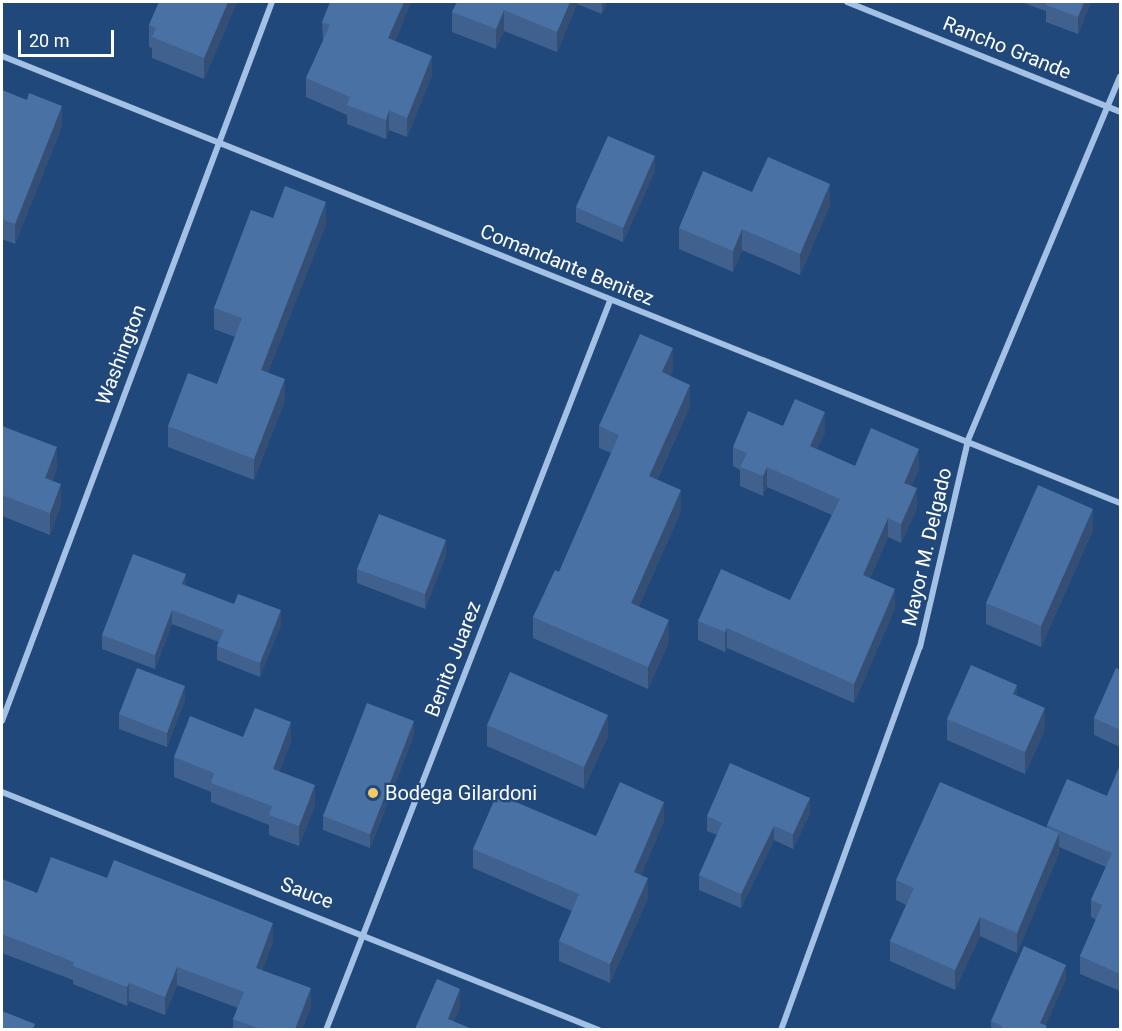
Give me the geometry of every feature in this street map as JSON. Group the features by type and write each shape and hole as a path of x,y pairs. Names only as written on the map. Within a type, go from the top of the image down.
{"street":[{"name":"Washington","path":"2,721 272,2"},
{"name":"Rancho Grande","path":"848,2 1120,112"},
{"name":"Comandante Benitez","path":"2,56 610,301 968,440 1120,502"},
{"name":"Mayor M. Delgado","path":"781,1029 920,647 968,440 1109,108 1120,77"},
{"name":"Benito Juarez","path":"326,1029 610,301"},
{"name":"Sauce","path":"2,792 599,1029"}],"building":[{"path":"159,2 228,2 204,58 152,37 156,28 149,25"},
{"path":"330,2 404,2 388,38 432,56 407,118 389,110 386,120 347,105 350,97 306,78 330,25 322,22"},
{"path":"457,2 570,2 557,32 504,10 496,29 452,12"},
{"path":"1047,2 1084,2 1078,17 1046,5"},
{"path":"2,90 27,100 29,93 62,106 15,224 2,219"},
{"path":"608,136 655,156 623,228 576,207"},
{"path":"768,157 830,184 800,254 742,229 733,251 679,228 703,171 752,192"},
{"path":"285,186 326,202 261,370 285,379 254,459 168,426 188,373 217,384 242,318 214,308 251,210 273,218"},
{"path":"640,334 673,348 662,372 690,385 649,476 681,490 631,603 669,620 648,667 533,617 555,570 559,572 619,435 599,426"},
{"path":"795,399 825,412 810,446 855,466 871,428 919,449 904,483 917,488 901,524 888,518 863,575 895,589 854,684 727,628 725,632 698,621 721,569 790,600 840,499 767,467 763,476 740,467 747,453 733,447 748,411 783,426"},
{"path":"2,426 57,447 45,478 61,484 50,513 2,495"},
{"path":"1038,485 1093,509 1041,626 986,603"},
{"path":"379,514 446,540 425,594 357,569"},
{"path":"133,554 186,574 182,584 234,604 238,594 281,610 260,663 217,646 224,630 172,610 155,655 102,635"},
{"path":"971,665 1017,685 1013,694 1045,708 1025,752 947,719"},
{"path":"137,668 185,686 167,733 119,714"},
{"path":"1116,668 1120,670 1120,730 1094,718"},
{"path":"510,672 608,715 584,767 487,725"},
{"path":"367,703 414,721 370,834 323,816"},
{"path":"255,708 291,722 273,769 315,785 299,826 269,815 272,806 211,783 214,773 174,757 190,716 243,737"},
{"path":"730,763 810,798 793,834 774,826 741,894 699,875 722,823 707,816"},
{"path":"1120,765 1120,974 1080,956 1102,905 1091,900 1112,853 1047,825 1067,779 1107,796"},
{"path":"620,782 664,802 634,872 648,878 610,964 559,941 579,894 473,849 497,794 596,836"},
{"path":"940,782 1059,833 1017,933 980,917 955,970 890,941 914,888 896,880"},
{"path":"51,857 107,878 114,860 273,923 256,968 311,988 295,1029 260,1029 233,1019 244,992 177,967 165,997 129,983 127,987 73,966 74,962 2,934 2,879 37,893"},
{"path":"1024,946 1066,965 1040,1023 1047,1026 1045,1029 1001,1029 1002,1026 991,1021"},
{"path":"437,979 460,989 448,1019 472,1029 415,1029"},
{"path":"2,1011 35,1024 33,1029 2,1029"}],"place":[{"name":"Bodega Gilardoni","path":"373,793"}]}
